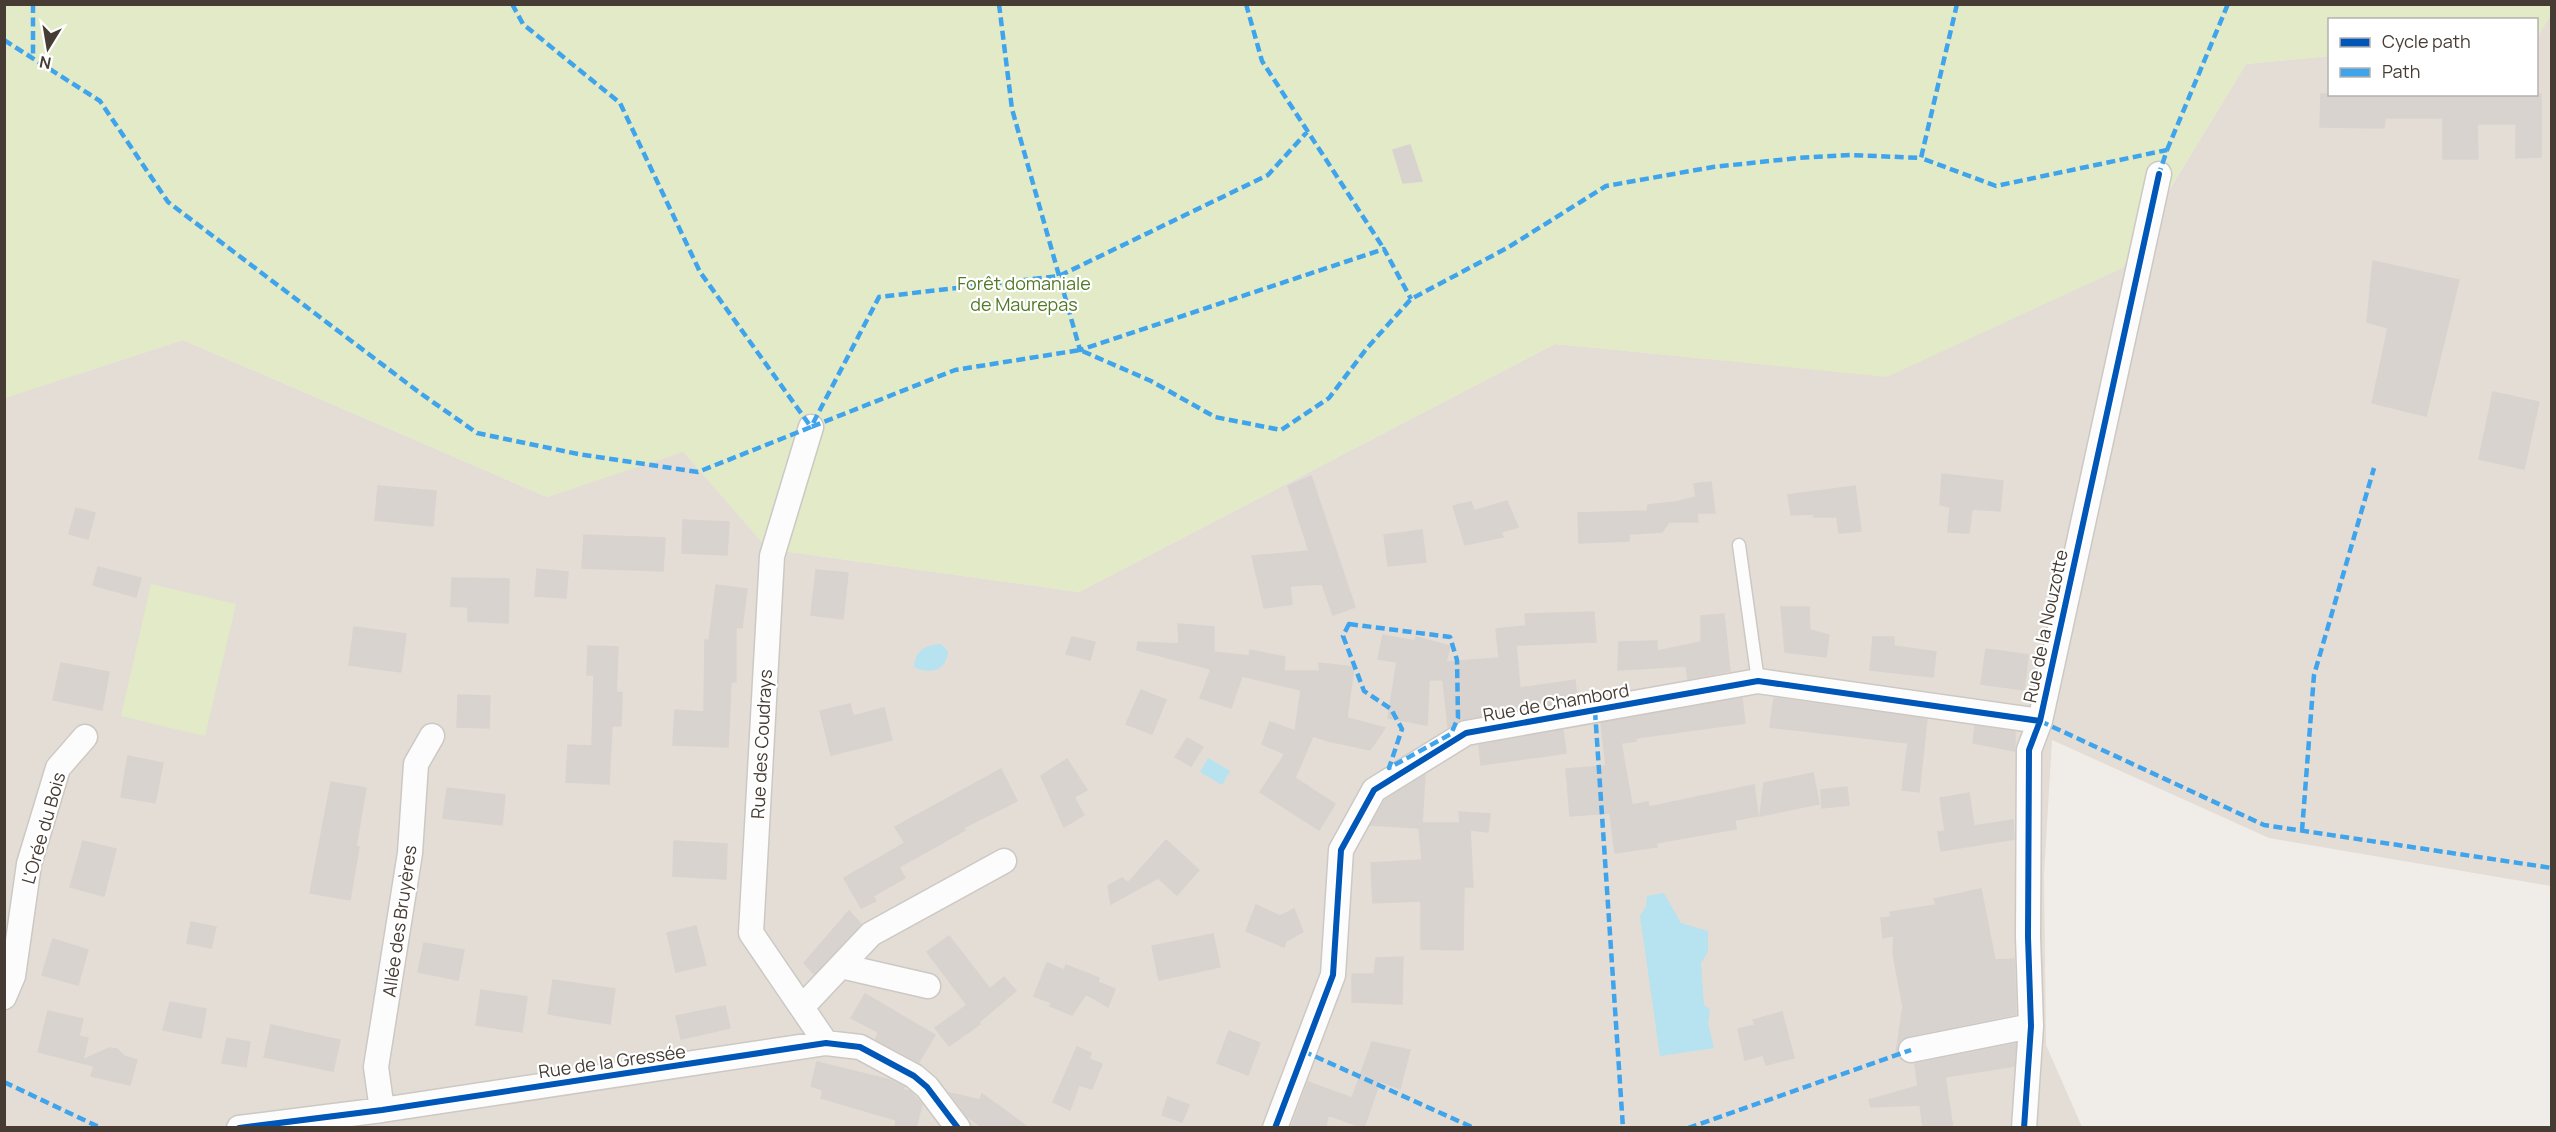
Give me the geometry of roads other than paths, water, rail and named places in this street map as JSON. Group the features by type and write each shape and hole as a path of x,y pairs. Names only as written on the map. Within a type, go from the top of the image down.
{"street":[{"name":"Rue de la Nouzotte","path":"2024,1128 2031,1026 2028,937 2030,750 2040,722 2159,174"},
{"name":"Rue des Coudrays","path":"811,427 772,556 751,933 826,1042"},
{"name":"Rue de Chambord","path":"1275,1128 1333,975 1341,850 1374,790 1466,733 1758,681 2040,722"},
{"name":"Allée des Bruyères","path":"382,1110 376,1067 410,853 416,764 432,736"},
{"name":"L'Orée du Bois","path":"4,997 13,976 29,864 51,789 58,768 85,737"},
{"path":"803,1006 871,934 1004,861"},
{"path":"840,966 928,986"},
{"path":"1911,1050 2031,1026"},
{"name":"Rue de la Gressée","path":"239,1128 382,1110 826,1042 860,1047 914,1076 927,1087 958,1128"}],"lane":[{"path":"1739,545 1758,681"}],"water":[{"path":"941,644 948,651 945,663 941,667 937,670 926,671 914,667 917,656 922,650"},
{"path":"1208,758 1230,771 1222,785 1200,772"},
{"path":"1664,893 1681,923 1708,931 1708,952 1701,963 1704,1005 1710,1009 1708,1024 1714,1048 1660,1056 1640,916 1646,906 1647,896"}],"park label":[{"name":"Forêt domaniale de Maurepas","path":"1024,293"}]}
